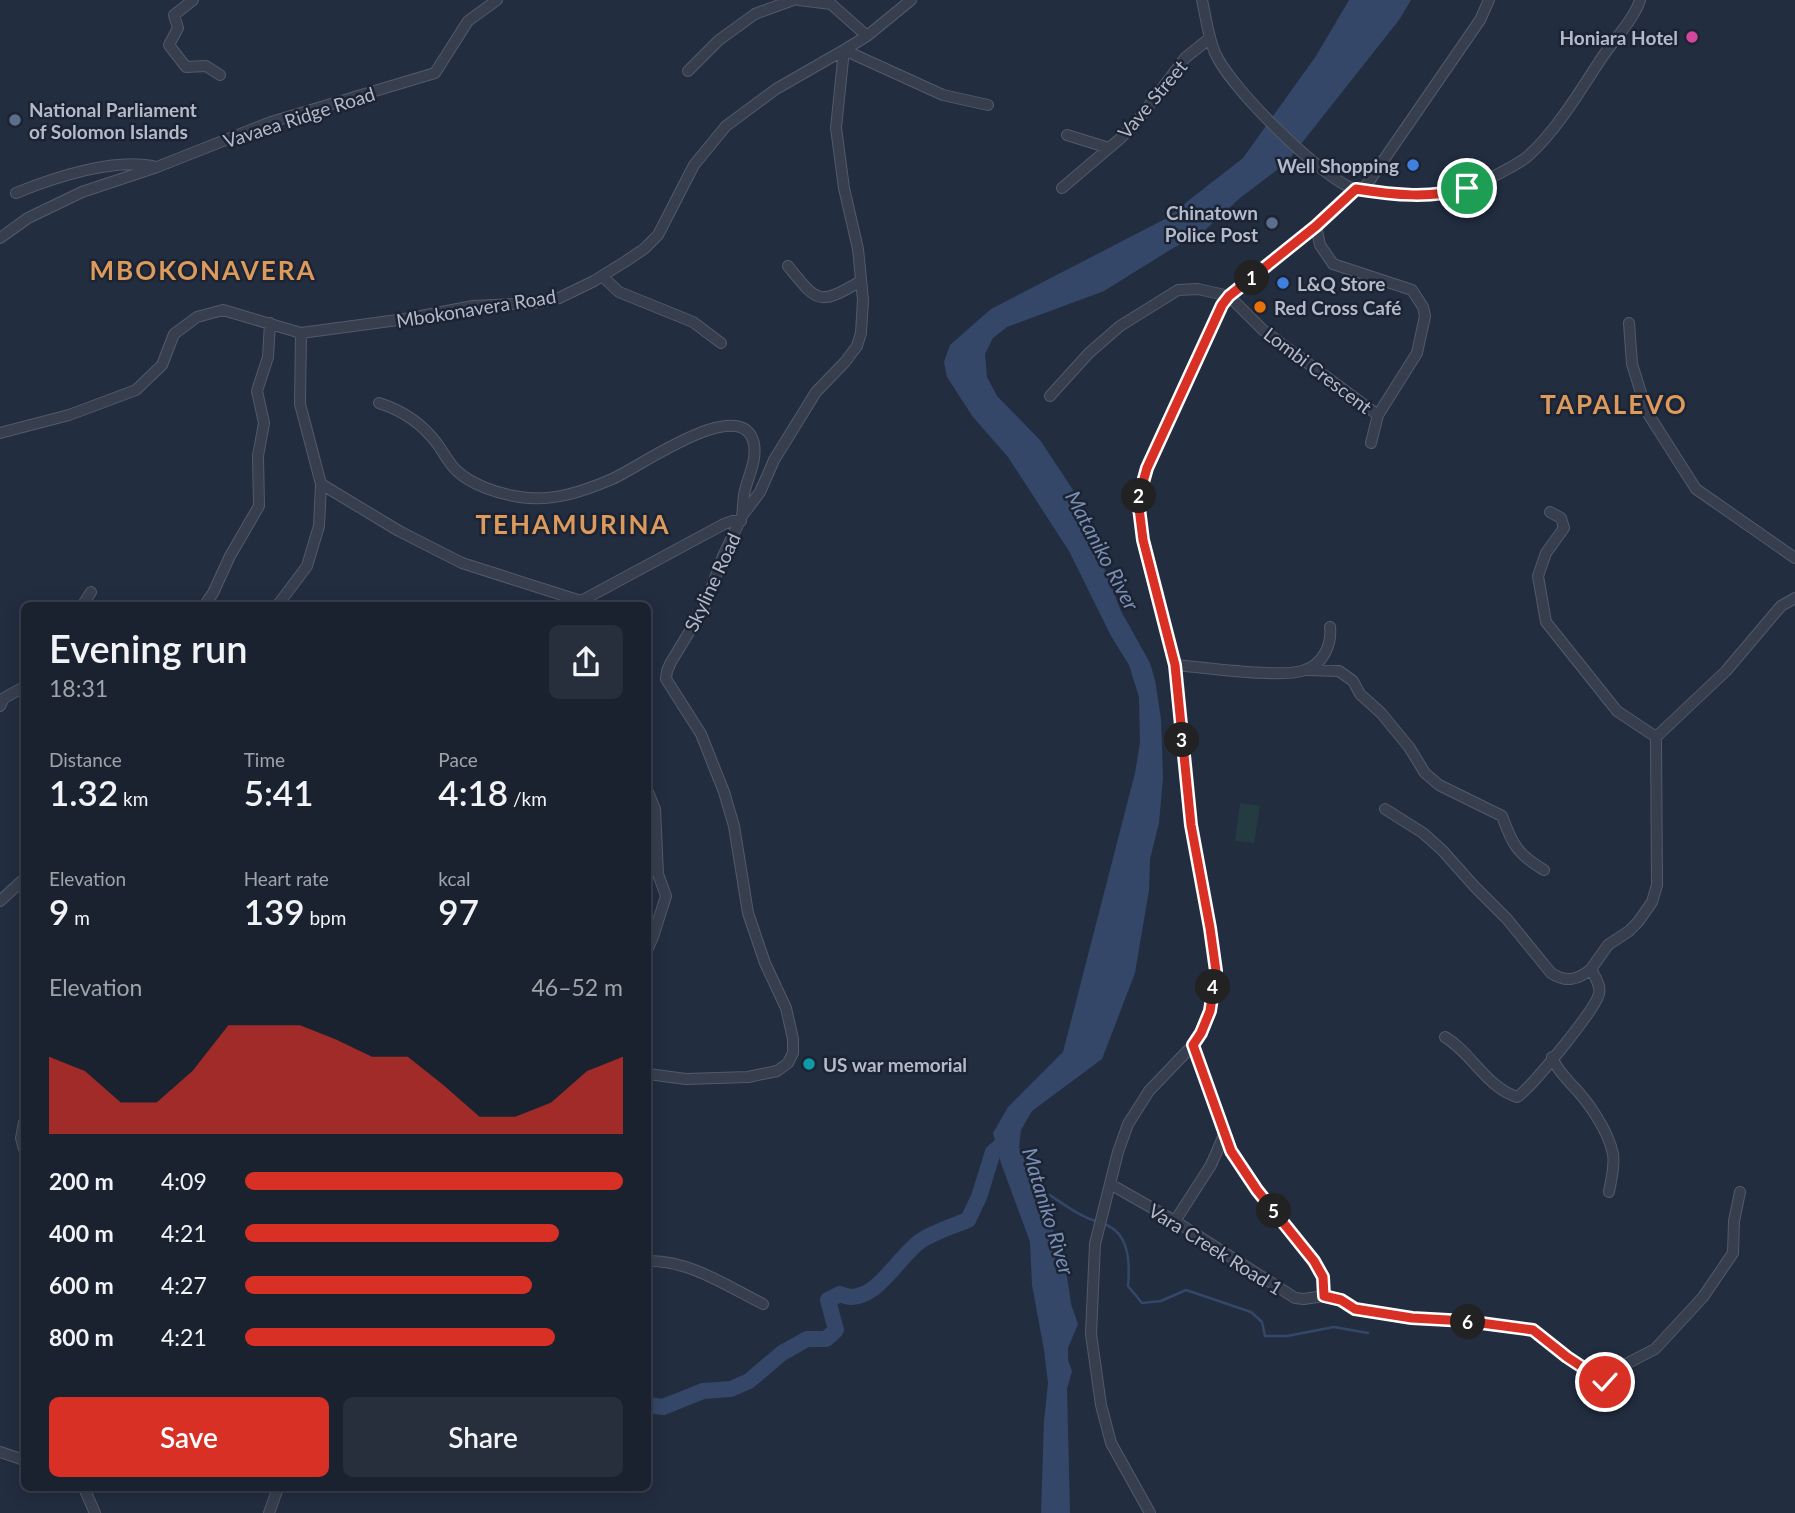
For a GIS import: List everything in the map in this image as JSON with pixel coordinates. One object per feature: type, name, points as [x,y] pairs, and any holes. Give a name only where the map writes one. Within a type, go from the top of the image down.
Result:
[{"type":"street","points":[[193,0],[174,15],[178,28],[169,44],[186,67],[206,66],[220,75]]},
{"type":"street","name":"Vavaea Ridge Road","points":[[0,238],[28,218],[62,200],[157,167],[271,122],[435,73],[468,21],[497,0]]},
{"type":"street","points":[[688,71],[719,40],[755,14],[793,0]]},
{"type":"street","points":[[799,0],[831,4],[867,36]]},
{"type":"street","points":[[844,50],[867,36],[911,0]]},
{"type":"street","points":[[1202,0],[1215,52],[1230,79],[1250,102],[1307,155],[1342,183],[1360,189],[1420,196],[1446,193],[1487,180],[1528,156],[1570,108],[1611,42],[1640,2]]},
{"type":"street","points":[[1150,1513],[1111,1443],[1101,1405],[1091,1334],[1095,1244],[1128,1124],[1138,1106],[1201,1033],[1210,1011],[1216,971],[1191,825],[1175,665],[1143,540],[1138,500],[1147,468],[1222,305],[1229,296],[1360,189],[1480,20],[1489,0]]},
{"type":"street","name":"Vave Street","points":[[1062,188],[1138,120],[1185,58],[1210,37]]},
{"type":"street","points":[[844,50],[943,95],[988,105]]},
{"type":"street","name":"Mbokonavera Road","points":[[301,333],[405,319],[473,306],[533,303],[559,298],[602,276],[644,249],[658,235],[694,165],[726,127],[776,89],[844,50]]},
{"type":"street","name":"Skyline Road","points":[[651,1074],[686,1079],[748,1077],[770,1073],[788,1063],[794,1047],[786,1008],[765,963],[748,913],[734,826],[724,792],[701,734],[666,679],[671,662],[705,606],[723,556],[760,492],[774,460],[816,391],[857,346],[863,322],[858,249],[844,188],[836,128],[844,50]]},
{"type":"street","points":[[1067,135],[1109,148]]},
{"type":"street","points":[[16,193],[52,179],[127,163],[157,167]]},
{"type":"street","name":"Lombi Crescent","points":[[1316,226],[1320,245],[1333,264],[1412,290],[1423,307],[1425,316],[1417,353],[1378,415],[1371,443]]},
{"type":"street","points":[[788,266],[810,293],[820,298],[836,296],[861,281]]},
{"type":"street","points":[[602,276],[619,292],[693,322],[721,343]]},
{"type":"street","points":[[1050,396],[1089,353],[1119,326],[1178,290],[1198,289],[1229,296]]},
{"type":"street","name":"Lombi Crescent","points":[[1229,296],[1264,330],[1378,415]]},
{"type":"street","points":[[0,433],[69,415],[136,390],[162,365],[174,334],[197,317],[223,310],[301,333],[300,404],[321,484],[319,526],[307,566],[281,602]]},
{"type":"street","points":[[207,602],[259,506],[258,456],[264,423],[257,391],[268,357],[270,323]]},
{"type":"street","points":[[1629,323],[1632,364],[1647,412],[1696,489],[1795,558]]},
{"type":"street","points":[[379,403],[397,408],[412,418],[432,437],[457,471],[469,479],[497,492],[541,499],[564,496],[630,471],[699,432],[715,426],[744,427],[751,436],[755,458],[744,494],[742,519],[724,524],[582,602]]},
{"type":"street","points":[[321,484],[399,531],[462,563],[577,602]]},
{"type":"street","points":[[1550,512],[1561,518],[1563,528],[1546,553],[1538,576],[1546,622],[1616,710],[1656,737]]},
{"type":"street","points":[[85,602],[91,592]]},
{"type":"street","points":[[1385,809],[1423,833],[1442,850],[1507,919],[1551,973],[1560,979],[1572,980],[1583,976],[1608,944],[1629,931],[1652,902],[1657,884],[1656,737],[1726,671],[1781,606],[1795,598]]},
{"type":"street","points":[[1307,670],[1320,661],[1326,652],[1332,639],[1330,627]]},
{"type":"street","points":[[1175,665],[1287,673],[1307,670],[1339,671],[1353,681],[1360,694],[1381,713],[1409,747],[1425,773],[1439,785],[1502,816],[1510,839],[1524,859],[1544,870]]},
{"type":"street","points":[[1,701],[21,689]]},
{"type":"street","points":[[651,799],[655,809],[658,874],[666,896],[651,941]]},
{"type":"street","points":[[0,901],[21,882]]},
{"type":"street","points":[[1445,1037],[1469,1056],[1486,1079],[1517,1097],[1589,1014],[1600,988],[1591,969]]},
{"type":"street","points":[[1193,1045],[1231,1151],[1257,1190],[1314,1261],[1323,1277],[1324,1296]]},
{"type":"street","points":[[1552,1057],[1560,1074],[1590,1107],[1613,1153],[1609,1192]]},
{"type":"street","points":[[1175,1221],[1211,1165],[1224,1135]]},
{"type":"street","name":"Vara Creek Road 1","points":[[1110,1184],[1175,1221],[1295,1298],[1324,1296],[1341,1300],[1355,1309],[1412,1318],[1466,1321],[1533,1330],[1605,1382],[1626,1364],[1655,1349],[1703,1297],[1733,1252],[1734,1221],[1740,1192]]},
{"type":"street","points":[[651,1261],[690,1267],[763,1304]]},
{"type":"street","points":[[0,1452],[21,1459]]},
{"type":"street","points":[[85,1491],[95,1513]]},
{"type":"street","points":[[268,1513],[277,1491]]},
{"type":"green space","points":[[1240,803],[1260,806],[1254,843],[1235,841]]},
{"type":"water","name":"Mataniko River","points":[[1349,0],[1411,0],[1399,20],[1286,163],[1240,198],[1204,231],[1104,291],[1007,327],[993,338],[985,354],[987,377],[997,396],[1040,440],[1075,493],[1121,611],[1150,663],[1161,719],[1163,778],[1159,823],[1150,859],[1149,890],[1135,973],[1102,1059],[1032,1111],[1021,1130],[1019,1147],[1051,1212],[1056,1251],[1067,1276],[1071,1304],[1078,1324],[1068,1348],[1072,1371],[1067,1389],[1070,1513],[1041,1513],[1048,1383],[1044,1350],[1032,1285],[1030,1242],[993,1133],[1008,1107],[1063,1052],[1135,773],[1140,743],[1139,697],[1129,665],[1111,636],[1069,551],[1008,457],[973,417],[947,377],[944,362],[950,345],[991,309],[1165,219],[1243,158],[1316,56]]},
{"type":"waterway","points":[[651,1405],[663,1407],[703,1391],[731,1389],[749,1381],[782,1353],[807,1339],[826,1339],[836,1330],[828,1300],[840,1294],[852,1297],[874,1288],[922,1240],[968,1220],[979,1197],[993,1152],[1006,1141]]},
{"type":"waterway","name":"Mataniko River","points":[[1037,1187],[1074,1211],[1098,1222]]},
{"type":"waterway","points":[[1104,1224],[1113,1228],[1124,1242],[1129,1268],[1128,1286],[1142,1303],[1161,1301],[1186,1290],[1251,1312],[1262,1322],[1265,1336],[1287,1336],[1334,1327],[1368,1333]]},
{"type":"place","name":"Honiara Hotel","points":[[1692,37]]},
{"type":"place","name":"National Parliament of Solomon Islands","points":[[15,120]]},
{"type":"place","name":"Well Shopping","points":[[1413,165]]},
{"type":"place","name":"Chinatown Police Post","points":[[1272,223]]},
{"type":"place","name":"L&Q Store","points":[[1283,283]]},
{"type":"place","name":"Red Cross Café","points":[[1260,307]]},
{"type":"place","name":"US war memorial","points":[[809,1064]]},
{"type":"district","name":"MBOKONAVERA","points":[[203,270]]},
{"type":"district","name":"TAPALEVO","points":[[1614,404]]},
{"type":"district","name":"TEHAMURINA","points":[[573,524]]},
{"type":"route","points":[[1467,188],[1420,196],[1356,189],[1316,226],[1229,296],[1222,305],[1147,468],[1138,500],[1143,540],[1175,665],[1191,825],[1216,971],[1210,1011],[1193,1045],[1231,1151],[1257,1190],[1314,1261],[1323,1277],[1324,1296],[1341,1300],[1355,1309],[1412,1318],[1466,1321],[1533,1330],[1605,1382]]}]
